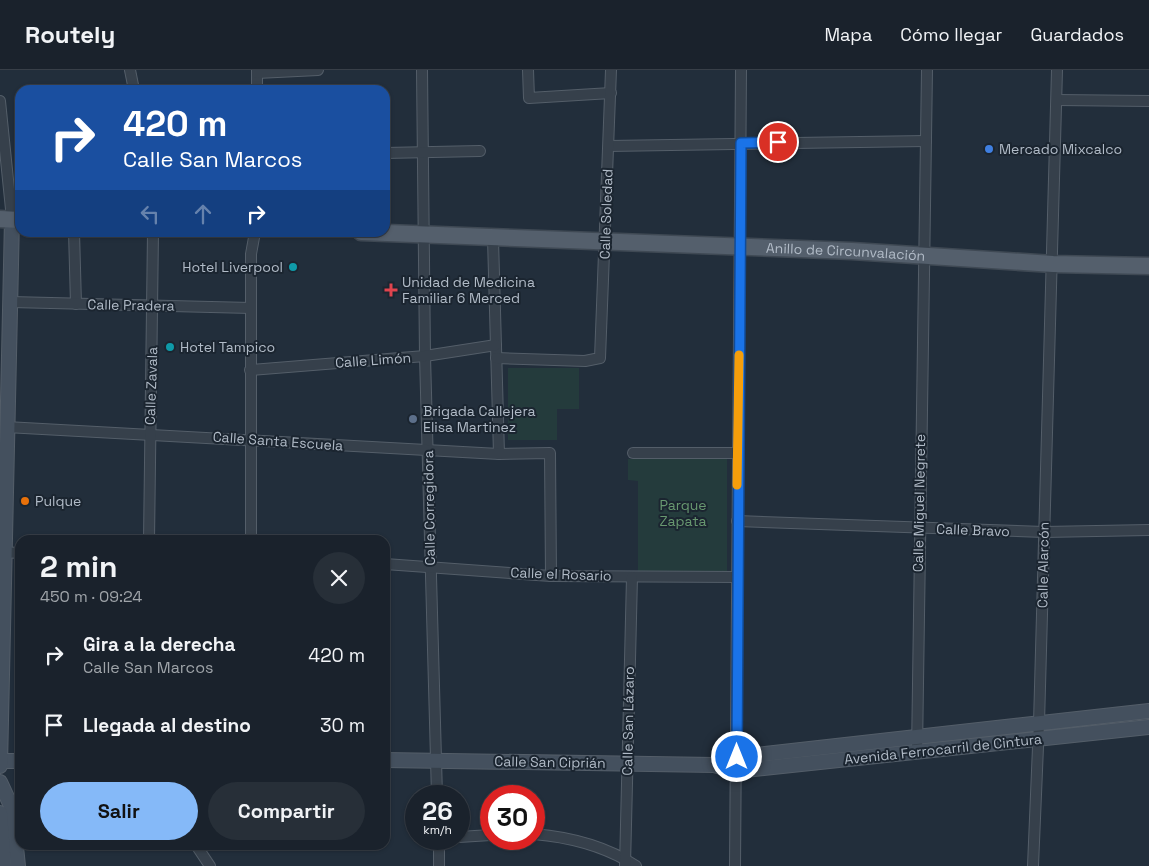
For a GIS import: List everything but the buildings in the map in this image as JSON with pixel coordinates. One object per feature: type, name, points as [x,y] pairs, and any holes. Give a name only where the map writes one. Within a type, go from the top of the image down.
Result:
[{"type":"main road","name":"Anillo de Circunvalación","points":[[390,233],[924,255],[1053,264],[1149,266]]},
{"type":"street","points":[[130,70],[133,85]]},
{"type":"street","points":[[257,85],[257,72],[318,70]]},
{"type":"street","name":"Calle Corregidora","points":[[422,70],[425,356],[436,785]]},
{"type":"street","points":[[528,70],[529,98],[611,94]]},
{"type":"street","name":"Calle Soledad","points":[[496,358],[585,361],[600,358],[612,70]]},
{"type":"street","points":[[735,866],[741,70]]},
{"type":"street","name":"Calle Miguel Negrete","points":[[917,752],[927,70]]},
{"type":"street","name":"Calle Alarcón","points":[[1033,866],[1039,738],[1058,70]]},
{"type":"street","points":[[1057,100],[1149,101]]},
{"type":"street","points":[[0,101],[11,219],[11,302],[6,426],[9,553],[0,766]]},
{"type":"street","points":[[609,146],[926,141]]},
{"type":"street","points":[[390,153],[480,151]]},
{"type":"street","points":[[74,237],[76,304]]},
{"type":"street","name":"Calle Zavala","points":[[148,535],[153,237]]},
{"type":"street","points":[[251,535],[251,254],[254,237]]},
{"type":"street","points":[[493,239],[499,454]]},
{"type":"street","name":"Calle Pradera","points":[[11,302],[251,308]]},
{"type":"street","name":"Calle Limón","points":[[250,370],[425,356],[496,345]]},
{"type":"street","name":"Calle Santa Escuela","points":[[6,426],[499,454],[550,454],[552,576]]},
{"type":"street","points":[[633,453],[738,453]]},
{"type":"street","name":"Calle Bravo","points":[[737,520],[1044,532],[1149,530]]},
{"type":"street","name":"Calle el Rosario","points":[[390,564],[552,576],[737,577]]},
{"type":"street","name":"Calle San Lázaro","points":[[625,862],[632,577]]},
{"type":"street","name":"Avenida Ferrocarril de Cintura","points":[[737,757],[1149,711]]},
{"type":"street","name":"Avenida Ferrocarril de Cintura","points":[[736,771],[1149,726]]},
{"type":"street","name":"Calle San Ciprián","points":[[714,765],[737,757]]},
{"type":"street","name":"Calle San Ciprián","points":[[390,760],[435,759],[714,765],[736,771]]},
{"type":"street","points":[[0,761],[15,761]]},
{"type":"street","points":[[0,782],[12,808],[15,837]]},
{"type":"street","points":[[0,814],[4,866]]},
{"type":"street","points":[[545,836],[580,842],[636,866]]},
{"type":"street","points":[[16,850],[18,866]]},
{"type":"street","points":[[199,850],[210,866]]},
{"type":"street","points":[[439,850],[439,866]]},
{"type":"green space","points":[[508,368],[579,368],[579,409],[557,409],[557,440],[508,440]]},
{"type":"green space","name":"Parque Zapata","points":[[628,459],[727,459],[727,572],[638,572],[638,481],[628,480]]},
{"type":"slow traffic","points":[[737,485],[739,355]]},
{"type":"place","name":"Mercado Mixcalco","points":[[989,149]]},
{"type":"place","name":"Hotel Liverpool","points":[[293,267]]},
{"type":"place","name":"Unidad de Medicina Familiar 6 Merced","points":[[391,290]]},
{"type":"place","name":"Hotel Tampico","points":[[170,347]]},
{"type":"place","name":"Brigada Callejera Elisa Martinez","points":[[413,419]]},
{"type":"place","name":"Pulque","points":[[25,501]]},
{"type":"route","points":[[737,757],[737,520],[741,143],[778,142]]}]
